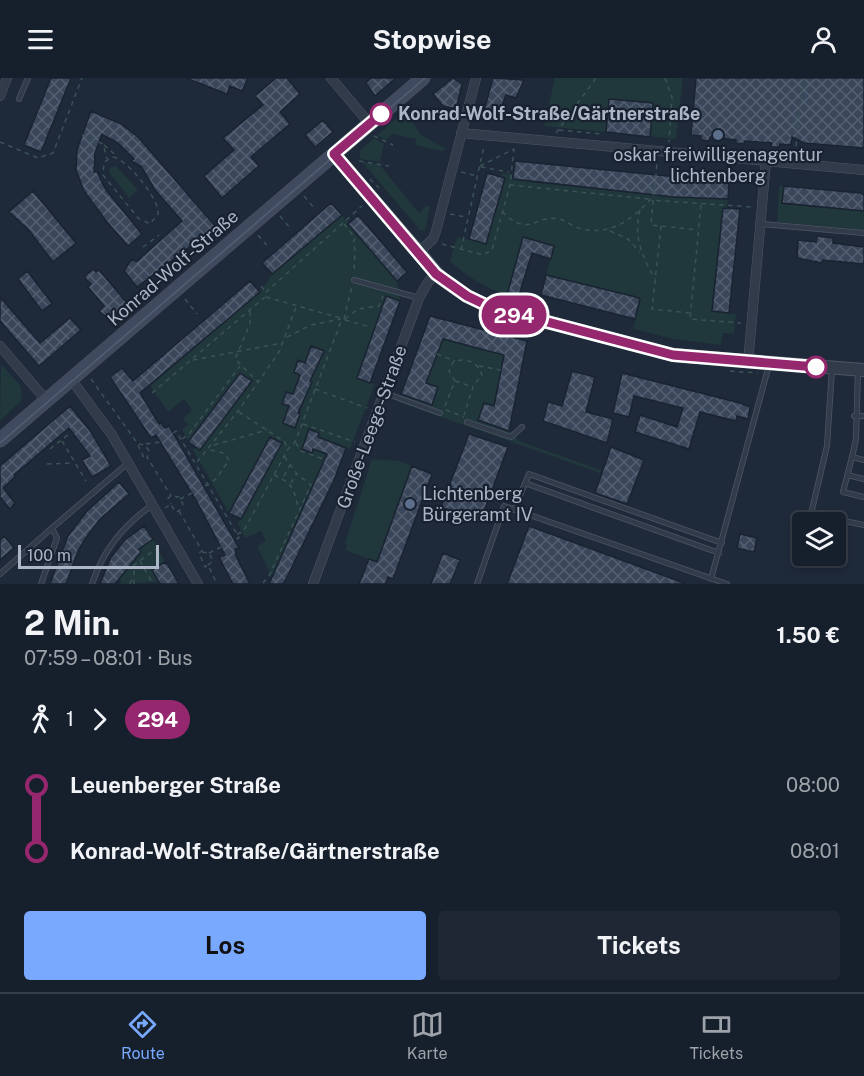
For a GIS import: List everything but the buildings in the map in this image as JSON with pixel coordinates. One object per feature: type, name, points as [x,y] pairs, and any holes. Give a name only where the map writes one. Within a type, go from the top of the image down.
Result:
[{"type":"main road","name":"Konrad-Wolf-Straße","points":[[0,440],[334,154],[371,130],[423,78]]},
{"type":"street","points":[[0,96],[7,78]]},
{"type":"street","points":[[331,78],[371,130]]},
{"type":"street","points":[[418,252],[433,239],[436,231],[476,78]]},
{"type":"street","points":[[461,133],[864,170]]},
{"type":"street","points":[[334,154],[436,274],[467,296],[518,316],[673,355],[769,365],[861,370]]},
{"type":"street","points":[[748,363],[766,161]]},
{"type":"street","name":"Große-Leege-Straße","points":[[313,584],[419,298],[423,288],[436,274]]},
{"type":"street","points":[[0,346],[46,400]]},
{"type":"street","points":[[71,380],[99,415],[152,506],[167,541],[198,584]]},
{"type":"lane","points":[[20,99],[28,78]]},
{"type":"lane","points":[[761,224],[864,233]]},
{"type":"lane","points":[[354,280],[419,298]]},
{"type":"lane","points":[[711,579],[769,365]]},
{"type":"lane","points":[[832,368],[827,446],[811,514],[864,525]]},
{"type":"lane","points":[[861,370],[855,416],[856,439],[843,492],[864,497]]},
{"type":"lane","points":[[385,393],[442,411]]},
{"type":"lane","points":[[855,416],[864,416]]},
{"type":"lane","points":[[467,422],[511,437],[522,427]]},
{"type":"lane","points":[[855,426],[864,427]]},
{"type":"lane","points":[[856,439],[864,441]]},
{"type":"lane","points":[[852,457],[864,460]]},
{"type":"lane","points":[[0,574],[128,463]]},
{"type":"lane","points":[[514,510],[530,474],[722,543]]},
{"type":"lane","points":[[847,476],[864,479]]},
{"type":"lane","points":[[525,483],[719,553]]},
{"type":"lane","points":[[92,584],[107,548],[130,523],[152,506]]},
{"type":"lane","points":[[477,584],[504,506],[727,584]]},
{"type":"lane","points":[[41,583],[57,538],[52,528]]},
{"type":"path","points":[[0,142],[38,158],[53,153],[82,78]]},
{"type":"path","points":[[556,141],[558,130],[595,78]]},
{"type":"path","points":[[665,78],[672,97],[668,145]]},
{"type":"path","points":[[794,163],[803,78]]},
{"type":"path","points":[[371,130],[393,145]]},
{"type":"path","points":[[558,130],[602,134]]},
{"type":"path","points":[[82,135],[112,150],[157,202],[158,214],[150,224],[138,218],[106,180],[103,166],[108,160],[118,158]]},
{"type":"path","points":[[102,144],[108,160]]},
{"type":"path","points":[[460,249],[484,146]]},
{"type":"path","points":[[441,244],[483,255],[492,250],[510,185],[514,149],[480,166]]},
{"type":"path","points":[[359,161],[388,166]]},
{"type":"path","points":[[655,187],[657,162]]},
{"type":"path","points":[[480,166],[510,172]]},
{"type":"path","points":[[460,172],[477,176]]},
{"type":"path","points":[[510,185],[651,200],[752,207]]},
{"type":"path","points":[[654,191],[651,200],[651,225],[699,230]]},
{"type":"path","points":[[304,196],[315,209]]},
{"type":"path","points":[[502,212],[524,226],[558,219],[593,232],[609,231],[624,224],[651,200]]},
{"type":"path","points":[[702,204],[690,319],[741,323]]},
{"type":"path","points":[[266,292],[362,206]]},
{"type":"path","points":[[640,252],[637,234],[641,209]]},
{"type":"path","points":[[450,214],[467,217]]},
{"type":"path","points":[[280,216],[291,229]]},
{"type":"path","points":[[237,534],[243,532],[288,449],[295,442],[343,319],[354,280],[356,250],[353,243],[356,238],[344,224]]},
{"type":"path","points":[[661,226],[652,309],[691,313]]},
{"type":"path","points":[[609,231],[628,239],[640,252],[656,280]]},
{"type":"path","points":[[143,247],[159,235]]},
{"type":"path","points":[[258,235],[269,248]]},
{"type":"path","points":[[261,286],[266,292],[266,297]]},
{"type":"path","points":[[285,338],[311,325],[352,316],[358,309],[379,306],[386,289]]},
{"type":"path","points":[[266,297],[370,327]]},
{"type":"path","points":[[152,393],[266,297]]},
{"type":"path","points":[[184,298],[197,314]]},
{"type":"path","points":[[196,462],[210,449],[258,384],[283,343],[296,307]]},
{"type":"path","points":[[250,310],[250,324],[235,359],[240,366],[256,378],[258,384]]},
{"type":"path","points":[[191,360],[283,343]]},
{"type":"path","points":[[437,354],[456,361],[470,361],[478,366],[501,370]]},
{"type":"path","points":[[456,361],[449,371],[455,381],[472,387]]},
{"type":"path","points":[[182,440],[189,434],[240,366]]},
{"type":"path","points":[[463,416],[472,387],[482,375],[478,366]]},
{"type":"path","points":[[91,380],[138,444],[137,447],[144,458],[147,457],[171,496],[180,499],[183,504],[179,511]]},
{"type":"path","points":[[455,381],[442,411],[463,416],[467,422]]},
{"type":"path","points":[[314,389],[368,409]]},
{"type":"path","points":[[238,411],[285,442],[288,449]]},
{"type":"path","points":[[302,423],[356,442]]},
{"type":"path","points":[[213,445],[268,430]]},
{"type":"path","points":[[174,433],[176,431],[209,483],[239,538],[234,540]]},
{"type":"path","points":[[51,449],[69,434]]},
{"type":"path","points":[[62,441],[86,481]]},
{"type":"path","points":[[138,444],[160,442]]},
{"type":"path","points":[[295,442],[301,451],[323,459]]},
{"type":"path","points":[[145,445],[149,451],[147,457]]},
{"type":"path","points":[[205,486],[216,479],[229,460],[228,455],[210,449]]},
{"type":"path","points":[[262,583],[269,576],[311,485],[296,474],[284,456]]},
{"type":"path","points":[[47,464],[75,463]]},
{"type":"path","points":[[283,477],[290,464]]},
{"type":"path","points":[[274,474],[283,477],[291,484],[299,509]]},
{"type":"path","points":[[291,484],[296,474]]},
{"type":"path","points":[[180,499],[192,493]]},
{"type":"path","points":[[171,496],[168,498],[175,512],[179,511]]},
{"type":"path","points":[[165,509],[171,504]]},
{"type":"path","points":[[179,511],[202,552]]},
{"type":"path","points":[[134,584],[134,565],[167,541]]},
{"type":"path","points":[[202,552],[209,553],[221,547]]},
{"type":"path","points":[[194,559],[202,552]]},
{"type":"path","points":[[208,566],[213,561],[209,553]]},
{"type":"path","points":[[200,555],[217,584]]},
{"type":"path","points":[[139,561],[153,584]]},
{"type":"path","points":[[130,584],[134,575]]},
{"type":"green space","points":[[555,78],[683,78],[676,139],[544,126]]},
{"type":"green space","points":[[405,111],[420,134],[446,149],[442,151],[415,145],[416,139],[392,134],[386,140],[377,135]]},
{"type":"green space","points":[[374,138],[384,144],[380,162],[360,159],[360,150]]},
{"type":"green space","points":[[362,162],[379,164],[419,213],[426,206],[430,207],[425,231],[420,230]]},
{"type":"green space","points":[[116,166],[138,190],[129,198],[109,172],[109,168]]},
{"type":"green space","points":[[502,173],[514,174],[530,182],[675,197],[728,199],[727,208],[723,208],[712,311],[736,314],[734,334],[723,333],[721,345],[674,339],[633,329],[640,299],[546,275],[554,246],[523,237],[507,296],[470,277],[450,261],[457,237],[486,243],[505,178],[501,177]]},
{"type":"green space","points":[[779,186],[784,186],[782,204],[864,211],[864,230],[777,222]]},
{"type":"green space","points":[[342,215],[397,281],[400,301],[386,296],[357,377],[375,384],[350,449],[318,437],[319,433],[309,430],[302,449],[311,453],[313,449],[329,455],[272,577],[257,546],[266,541],[261,531],[245,538],[237,522],[242,519],[282,443],[270,437],[229,513],[193,450],[196,447],[200,450],[252,381],[240,373],[188,441],[182,429],[188,425],[183,418],[192,410],[184,399],[168,412],[150,386],[260,292],[272,274]],"holes":[[[311,346],[323,351],[319,364],[316,363],[295,428],[283,423],[289,406],[282,403],[286,392],[293,394],[300,375],[294,372],[298,360],[305,363]]]},
{"type":"green space","points":[[443,337],[449,341],[498,353],[504,352],[494,406],[484,403],[478,420],[509,431],[519,441],[601,470],[600,473],[398,402],[401,394],[432,404],[438,387],[426,383]]},
{"type":"green space","points":[[1,364],[21,386],[22,400],[0,421]]},
{"type":"green space","points":[[372,459],[399,461],[412,466],[377,562],[345,550],[347,544],[345,543]]},
{"type":"green space","points":[[153,539],[165,562],[151,568],[159,582],[120,584],[121,581],[118,579],[141,552],[139,549]]},
{"type":"tram line","points":[[0,443],[425,78]]},
{"type":"bus line","name":"294","points":[[381,114],[334,154],[436,274],[467,296],[490,307],[518,316],[687,358],[816,367]]},
{"type":"place","name":"Konrad-Wolf-Straße/Gärtnerstraße","points":[[381,114]]},
{"type":"place","name":"oskar freiwilligenagentur lichtenberg","points":[[718,135]]},
{"type":"place","name":"Lichtenberg Bürgeramt IV","points":[[410,504]]}]
